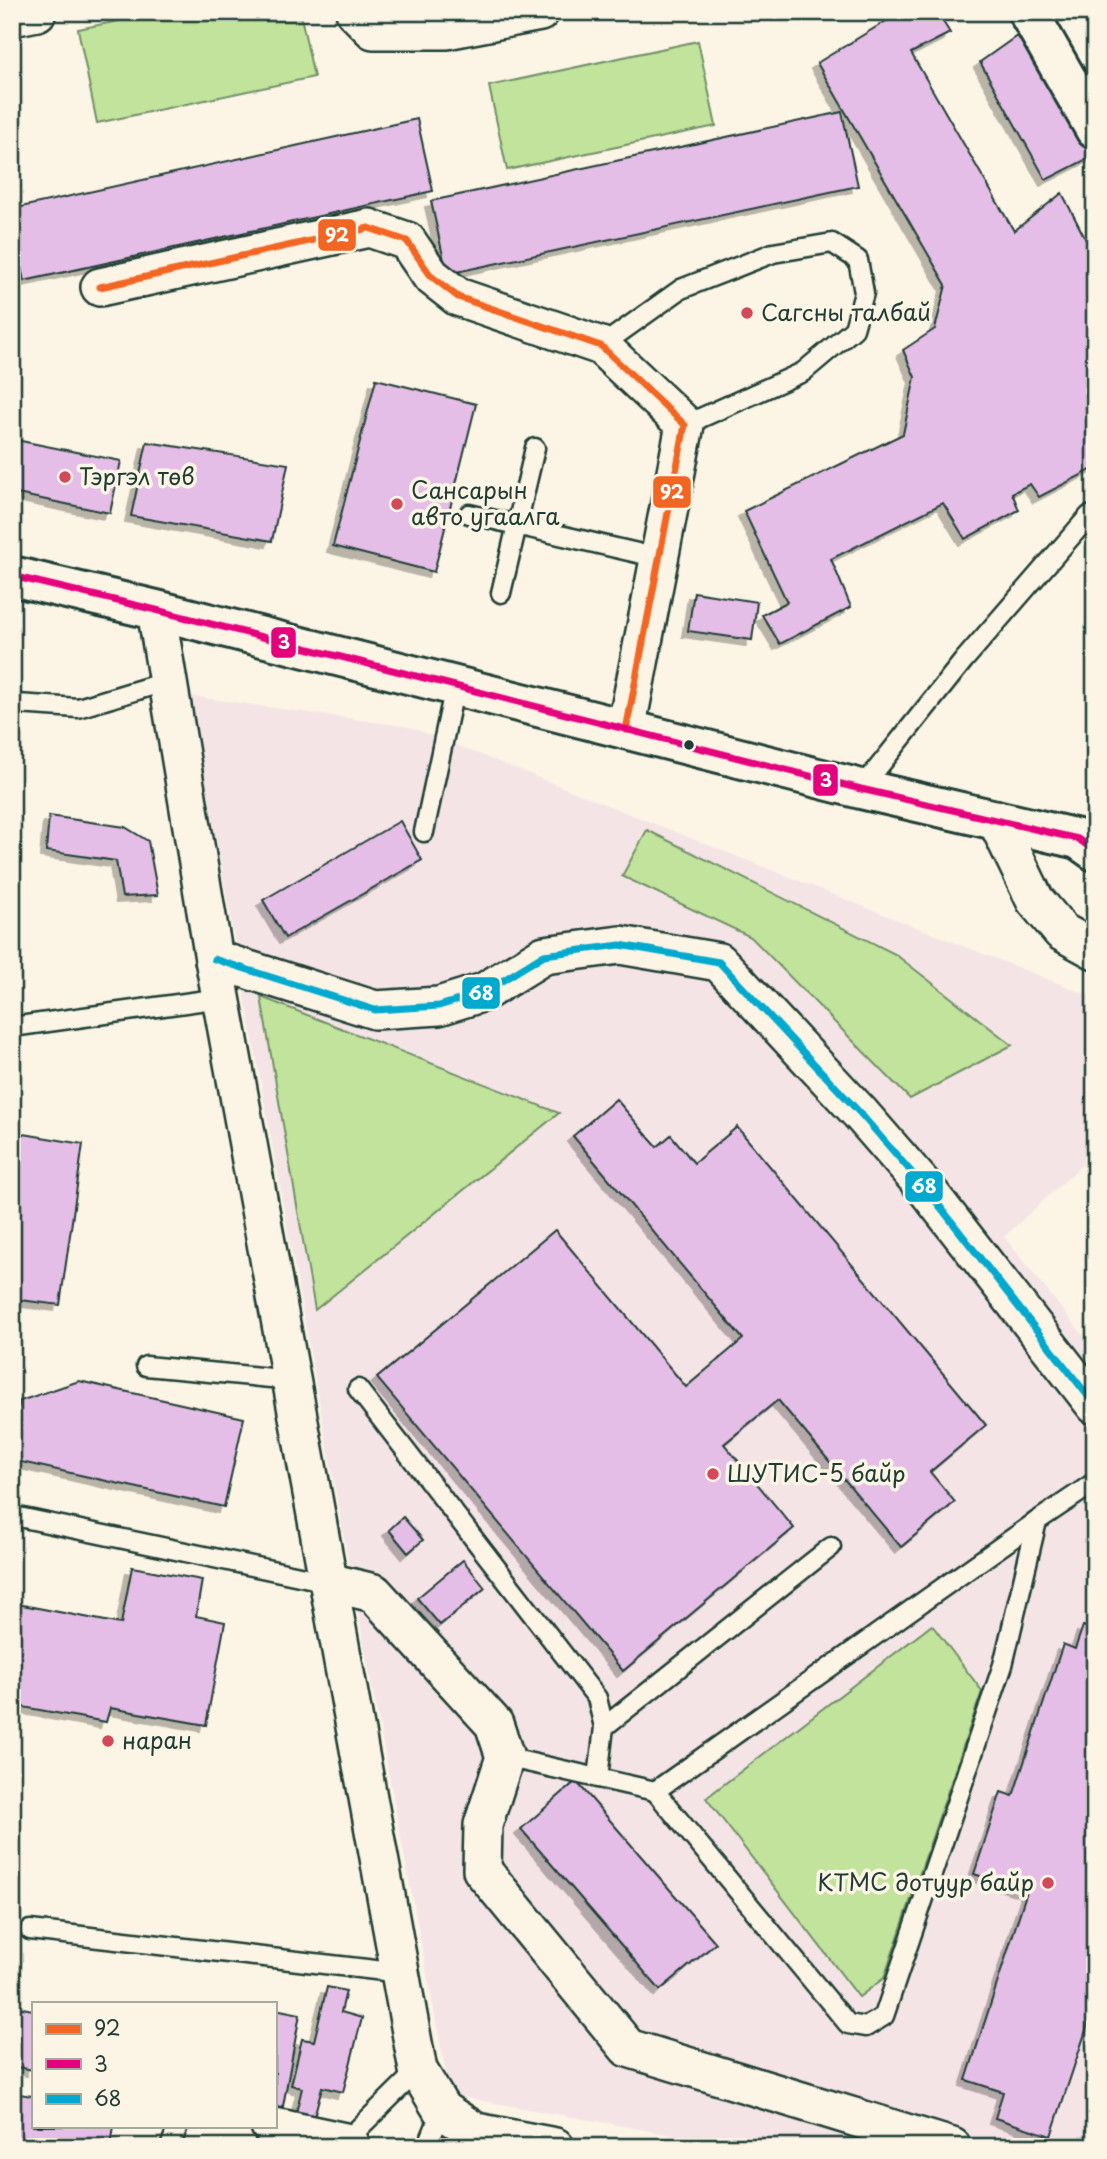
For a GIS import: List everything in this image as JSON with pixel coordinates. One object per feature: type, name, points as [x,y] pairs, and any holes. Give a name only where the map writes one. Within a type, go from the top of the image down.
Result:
[{"type":"main road","points":[[1028,12],[1095,129]]},
{"type":"main road","points":[[12,576],[861,789],[1089,842]]},
{"type":"street","points":[[12,17],[37,12]]},
{"type":"street","points":[[355,12],[373,30],[446,30],[540,12]]},
{"type":"street","points":[[100,287],[369,228],[407,241],[430,275],[458,298],[601,346],[685,425],[626,730]]},
{"type":"street","points":[[156,610],[214,959],[418,2070],[442,2110],[476,2132],[555,2147]]},
{"type":"street","points":[[996,820],[1035,900],[1062,932],[1095,950]]},
{"type":"street","points":[[214,959],[375,1010],[439,1006],[484,992],[544,955],[620,944],[719,962],[859,1113],[927,1191],[1095,1405]]},
{"type":"street","points":[[328,1582],[374,1594],[494,1724],[505,1757],[483,1825],[482,1870],[628,2048],[953,2147]]},
{"type":"street","points":[[276,2127],[349,2145]]},
{"type":"lane","points":[[601,346],[681,289],[773,253],[832,243],[858,261],[864,293],[854,329],[803,372],[685,425]]},
{"type":"lane","points":[[501,593],[535,448]]},
{"type":"lane","points":[[469,514],[659,558]]},
{"type":"lane","points":[[861,789],[964,660],[1088,516],[1095,514]]},
{"type":"lane","points":[[12,709],[17,704],[78,708],[168,681]]},
{"type":"lane","points":[[424,832],[455,686]]},
{"type":"lane","points":[[12,1027],[221,998]]},
{"type":"lane","points":[[146,1366],[292,1380]]},
{"type":"lane","points":[[358,1389],[597,1698],[604,1727],[598,1778]]},
{"type":"lane","points":[[655,1791],[1095,1482]]},
{"type":"lane","points":[[14,1516],[328,1582]]},
{"type":"lane","points":[[505,1757],[655,1791],[848,2024],[866,2027],[884,2017],[1003,1665],[1037,1521]]},
{"type":"lane","points":[[604,1727],[831,1547]]},
{"type":"lane","points":[[30,1930],[401,1973]]},
{"type":"lane","points":[[349,2145],[357,2130],[418,2070]]},
{"type":"lane","points":[[427,2147],[442,2110]]},
{"type":"lane","points":[[170,2147],[177,2128]]},
{"type":"shaded area","name":"ШУТИС-5 байр","points":[[190,696],[410,727],[1095,998],[1095,1153],[1004,1237],[1095,1350],[1095,2147],[739,2147],[450,2095],[355,1598]]},
{"type":"green space","points":[[164,12],[300,12],[314,77],[97,123],[78,29]]},
{"type":"green space","points":[[698,41],[716,126],[507,170],[489,86]]},
{"type":"green space","points":[[647,830],[895,954],[1012,1045],[910,1099],[751,937],[622,876]]},
{"type":"green space","points":[[261,997],[559,1113],[315,1310]]},
{"type":"green space","points":[[932,1625],[982,1691],[884,1978],[859,1997],[706,1798]]},
{"type":"building","points":[[901,12],[937,12],[950,33],[911,53],[1014,231],[1062,193],[1086,240],[1095,238],[1095,468],[1039,497],[1030,484],[1012,493],[1019,510],[965,539],[943,503],[831,559],[851,607],[780,644],[762,615],[787,602],[744,511],[903,434],[915,377],[903,350],[935,329],[946,285],[817,63]]},
{"type":"building","points":[[1028,28],[1095,152],[1095,155],[1046,180],[980,62]]},
{"type":"building","points":[[842,112],[858,186],[447,274],[431,201]]},
{"type":"building","points":[[12,116],[21,157],[12,159]]},
{"type":"building","points":[[417,119],[433,191],[24,281],[12,227],[12,209]]},
{"type":"building","name":"Cансарын авто угаалга","points":[[376,379],[476,404],[434,572],[333,546]]},
{"type":"building","name":"Тэргэл төв","points":[[16,440],[121,461],[110,513],[12,493],[12,458]]},
{"type":"building","points":[[147,442],[288,464],[272,541],[131,516]]},
{"type":"building","points":[[694,592],[757,602],[752,640],[688,631]]},
{"type":"building","points":[[49,816],[125,827],[148,841],[158,895],[122,897],[116,861],[46,851]]},
{"type":"building","points":[[400,821],[422,860],[285,938],[263,900]]},
{"type":"building","points":[[616,1099],[657,1147],[671,1135],[694,1163],[737,1127],[986,1425],[930,1472],[955,1502],[901,1547],[778,1400],[724,1444],[794,1528],[623,1671],[377,1378],[555,1230],[686,1387],[743,1339],[573,1136]]},
{"type":"building","points":[[12,1132],[83,1144],[60,1305],[12,1299]]},
{"type":"building","points":[[79,1381],[244,1418],[224,1507],[12,1460],[12,1434],[20,1401]]},
{"type":"building","points":[[403,1517],[423,1540],[408,1553],[389,1530]]},
{"type":"building","points":[[463,1560],[485,1588],[440,1625],[417,1598]]},
{"type":"building","points":[[132,1567],[202,1580],[196,1616],[225,1622],[206,1725],[110,1708],[106,1722],[12,1705],[12,1603],[121,1624]]},
{"type":"building","name":"KTMC дотуур байр","points":[[1083,1626],[1095,1630],[1095,2003],[1051,2136],[995,2118],[1003,2092],[966,2080],[1027,1891],[974,1874],[1001,1792],[1013,1796],[1063,1644],[1075,1649]]},
{"type":"building","points":[[576,1781],[716,1943],[660,1990],[521,1829]]},
{"type":"building","points":[[327,1987],[346,1991],[341,2012],[362,2018],[343,2092],[322,2087],[314,2117],[296,2113],[302,2088],[291,2085],[302,2039],[314,2041]]},
{"type":"building","points":[[12,2006],[32,2010],[32,2070],[12,2066]]},
{"type":"building","points":[[276,2009],[300,2014],[281,2117],[276,2116]]},
{"type":"building","points":[[12,2093],[32,2096],[32,2128],[114,2128],[111,2147],[12,2147]]},
{"type":"transit line","name":"92","points":[[100,287],[369,228],[407,241],[431,276],[458,297],[601,346],[685,425],[626,730]]},
{"type":"transit line","name":"3","points":[[12,576],[861,789],[1078,839],[1095,851]]},
{"type":"transit line","name":"68","points":[[214,959],[375,1010],[439,1006],[484,992],[544,955],[620,945],[719,962],[860,1113],[927,1190],[1095,1405]]},
{"type":"place","name":"Сагсны талбай","points":[[747,313]]},
{"type":"place","name":"Тэргэл төв","points":[[65,477]]},
{"type":"place","name":"Cансарын авто угаалга","points":[[397,504]]},
{"type":"place","name":"ШУТИС-5 байр","points":[[713,1474]]},
{"type":"place","name":"наран","points":[[108,1741]]},
{"type":"place","name":"KTMC дотуур байр","points":[[1048,1883]]}]
